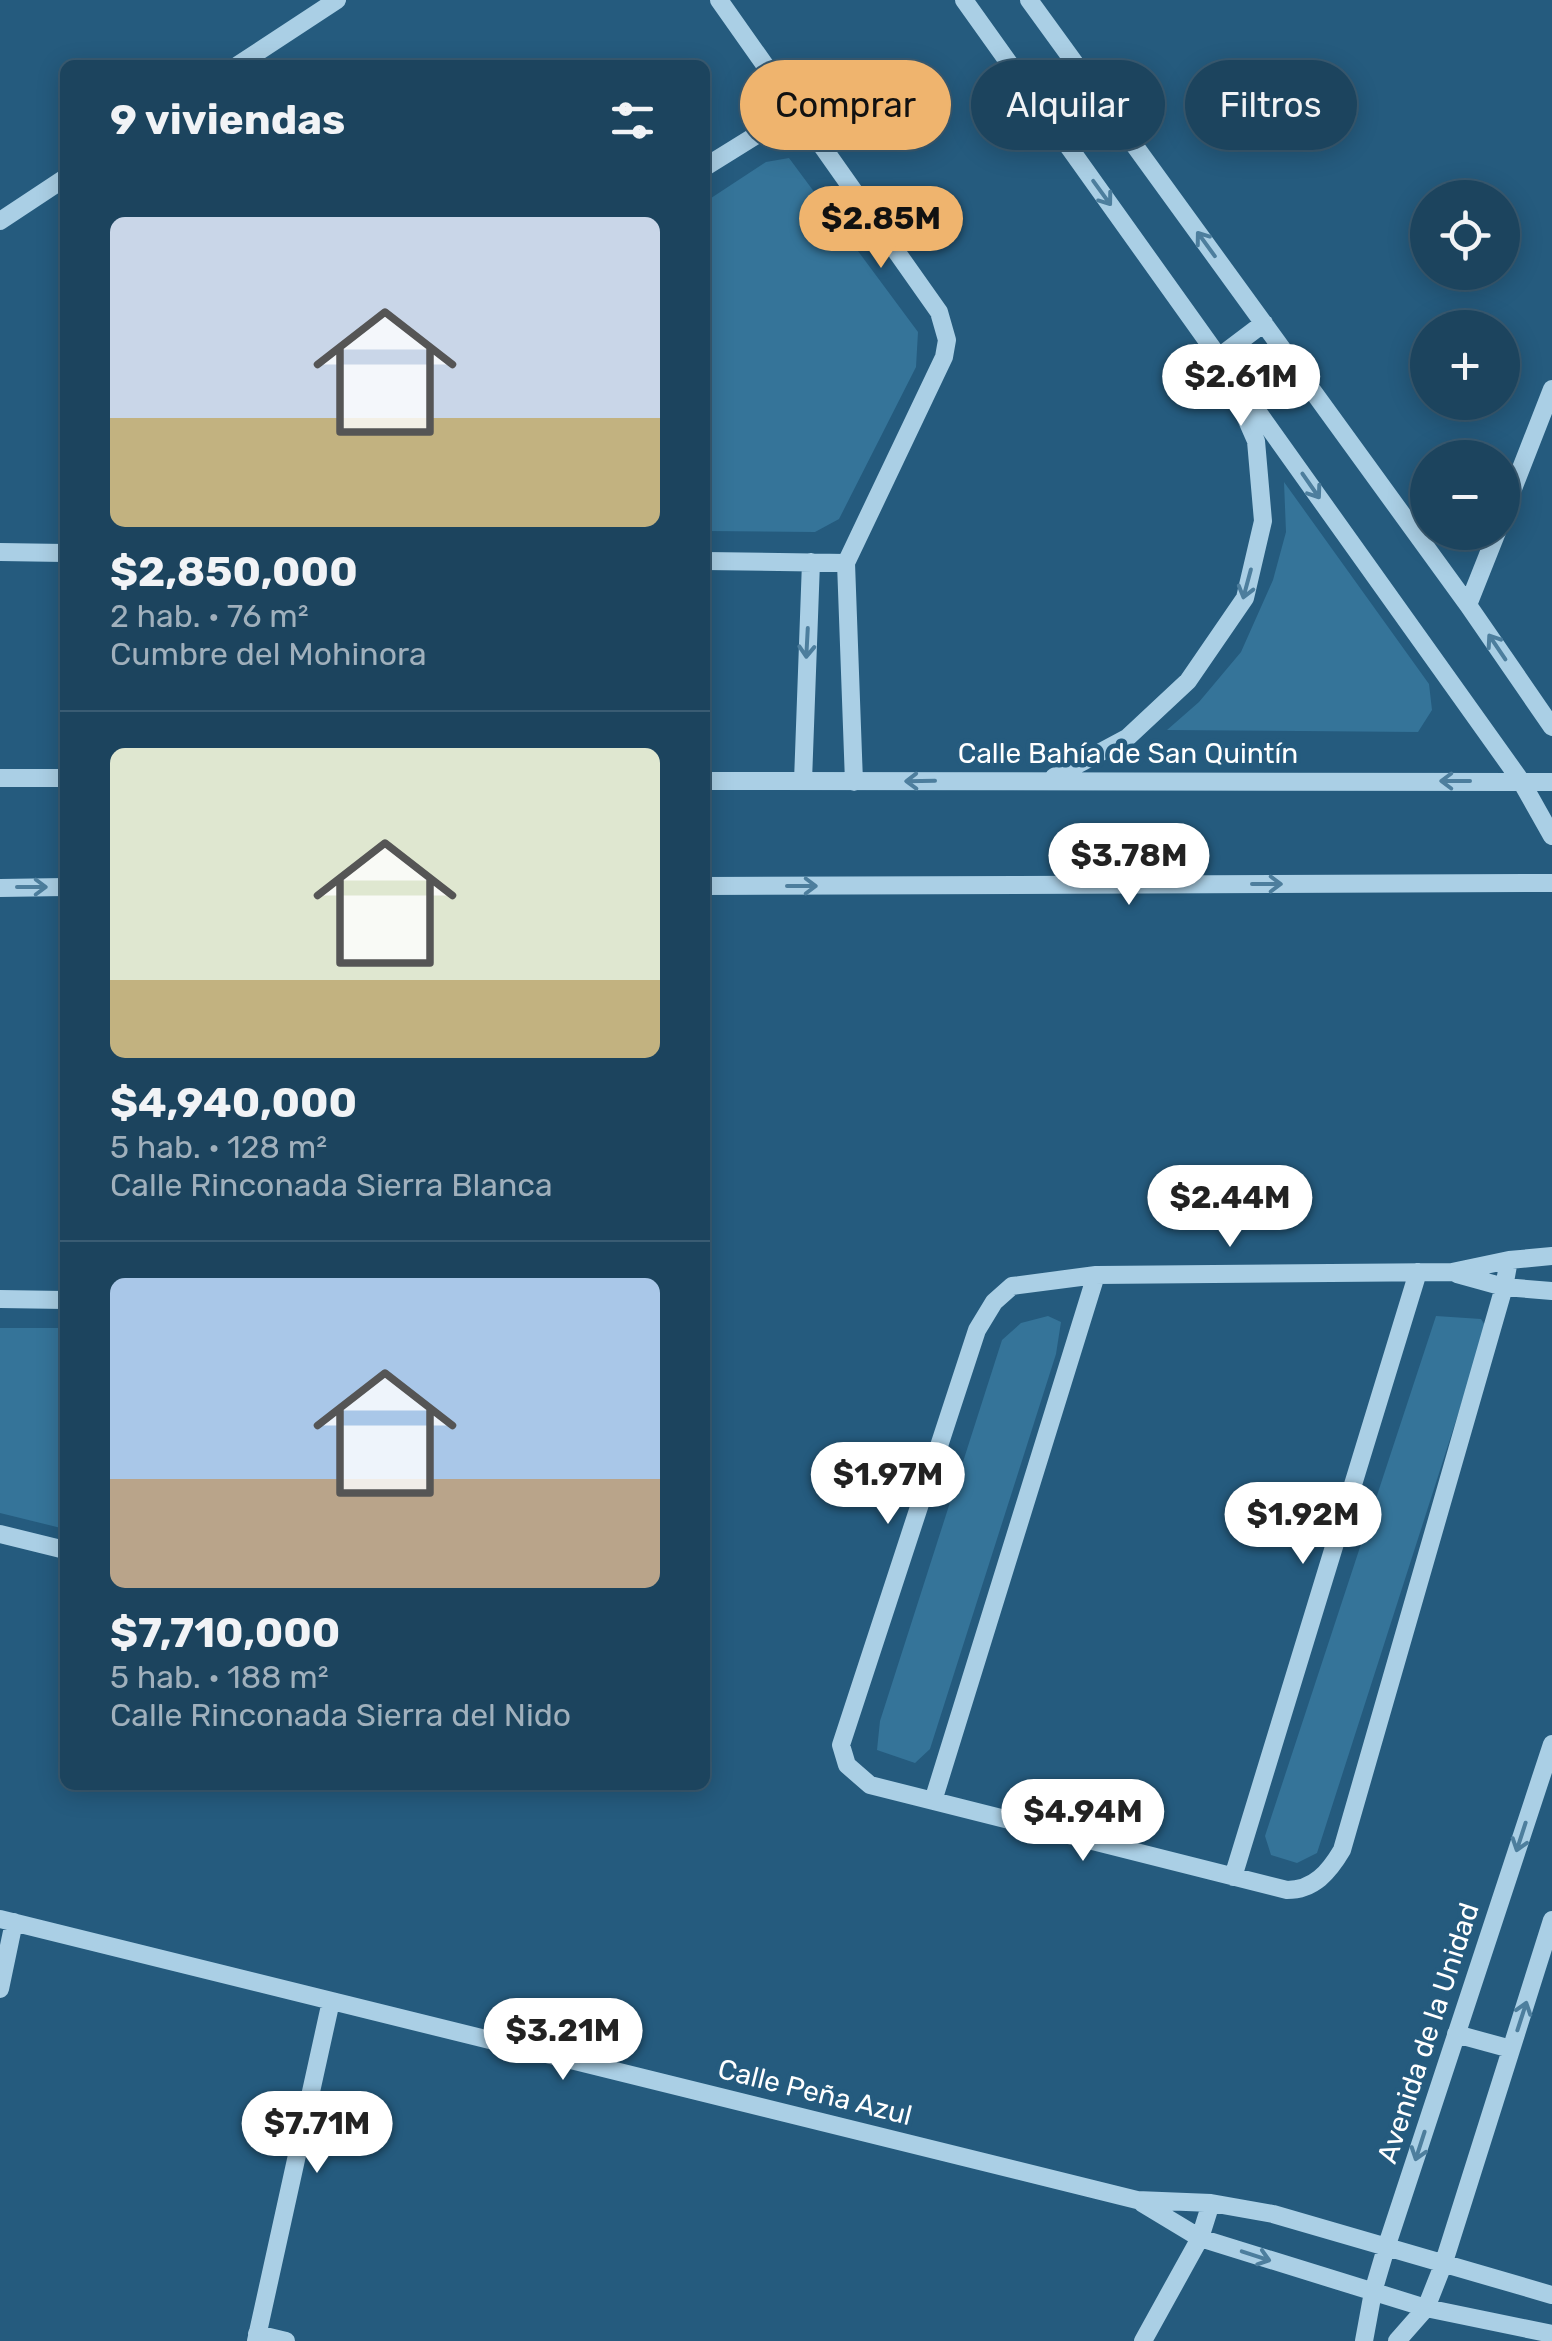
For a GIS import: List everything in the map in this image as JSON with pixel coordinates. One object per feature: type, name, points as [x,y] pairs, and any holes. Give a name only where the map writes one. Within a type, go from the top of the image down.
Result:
[{"type":"street","points":[[246,60],[338,0]]},
{"type":"street","points":[[719,0],[760,60]]},
{"type":"street","points":[[964,0],[1521,781],[1552,836]]},
{"type":"street","points":[[1028,0],[1264,322],[1552,727]]},
{"type":"street","points":[[710,165],[740,146]]},
{"type":"street","points":[[823,150],[940,312],[947,340],[944,358],[846,562],[854,782]]},
{"type":"street","points":[[0,221],[60,181]]},
{"type":"street","points":[[1219,357],[1264,322]]},
{"type":"street","points":[[1049,779],[1128,738],[1188,681],[1245,598],[1263,520],[1256,441],[1219,357]]},
{"type":"street","points":[[1520,472],[1552,389]]},
{"type":"street","points":[[1468,606],[1490,550]]},
{"type":"street","points":[[0,552],[60,553]]},
{"type":"street","points":[[710,561],[846,562]]},
{"type":"street","points":[[803,782],[811,562]]},
{"type":"street","points":[[0,778],[60,778]]},
{"type":"street","name":"Calle Bahía de San Quintín","points":[[710,781],[1552,782]]},
{"type":"street","points":[[710,886],[1552,883]]},
{"type":"street","points":[[0,888],[60,887]]},
{"type":"street","points":[[1509,1260],[1342,1850],[1324,1875],[1300,1890],[1232,1877],[870,1785],[848,1765],[842,1745],[977,1330],[994,1302],[1012,1286],[1096,1275],[1452,1272],[1509,1260],[1552,1256]]},
{"type":"street","points":[[1232,1877],[1418,1272]]},
{"type":"street","points":[[1452,1272],[1504,1288],[1552,1291]]},
{"type":"street","points":[[933,1801],[1096,1275]]},
{"type":"street","points":[[0,1299],[60,1300]]},
{"type":"street","points":[[0,1534],[60,1549]]},
{"type":"street","name":"Avenida de la Unidad","points":[[1364,2341],[1386,2248],[1552,1744]]},
{"type":"street","points":[[1397,2341],[1426,2308],[1443,2265],[1552,1920]]},
{"type":"street","name":"Calle Peña Azul","points":[[0,1989],[7,1921],[1137,2200]]},
{"type":"street","points":[[286,2341],[256,2338],[331,2001]]},
{"type":"street","points":[[1456,2034],[1511,2049]]},
{"type":"street","points":[[1137,2200],[1210,2204],[1273,2214],[1552,2294]]},
{"type":"street","points":[[1137,2200],[1200,2238],[1426,2308],[1552,2334]]},
{"type":"street","points":[[1143,2341],[1200,2238],[1210,2204]]},
{"type":"shaded area","points":[[789,158],[918,332],[916,367],[839,519],[815,532],[710,531],[710,199],[766,162]]},
{"type":"shaded area","points":[[1284,482],[1429,684],[1432,710],[1418,732],[1167,730],[1199,702],[1241,652],[1273,580],[1286,532]]},
{"type":"shaded area","points":[[1048,1316],[1061,1322],[1056,1354],[930,1749],[915,1763],[877,1750],[880,1721],[1002,1340],[1021,1323]]},
{"type":"shaded area","points":[[1436,1316],[1481,1319],[1486,1327],[1317,1853],[1297,1863],[1271,1855],[1265,1836]]},
{"type":"shaded area","points":[[0,1328],[60,1328],[60,1528],[0,1513]]}]
